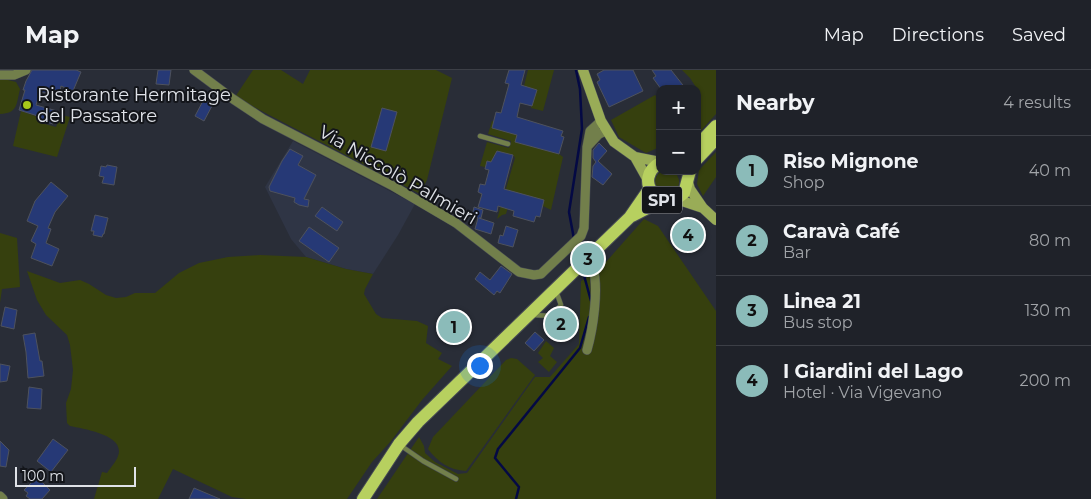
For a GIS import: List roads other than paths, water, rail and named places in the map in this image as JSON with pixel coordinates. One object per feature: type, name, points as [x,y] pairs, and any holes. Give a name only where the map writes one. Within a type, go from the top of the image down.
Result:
[{"type":"main road","points":[[701,142],[716,126]]},
{"type":"main road","points":[[701,155],[716,139]]},
{"type":"main road","name":"SP1","points":[[362,499],[399,444],[418,422],[630,217],[649,185],[651,171],[656,166]]},
{"type":"main road","name":"SP1","points":[[630,217],[684,193],[689,176]]},
{"type":"main road","name":"SP1","points":[[649,185],[652,194],[670,199]]},
{"type":"street","points":[[0,75],[14,75],[26,70]]},
{"type":"street","name":"Via Niccolò Palmieri","points":[[194,70],[263,119],[392,186],[456,223],[519,272],[534,275],[541,274],[574,242],[584,228],[587,147],[599,134],[605,123]]},
{"type":"street","points":[[583,70],[614,142],[635,158],[649,185]]},
{"type":"street","points":[[635,158],[656,161]]},
{"type":"street","points":[[689,176],[690,189],[703,208],[716,220]]},
{"type":"street","points":[[670,199],[703,208]]},
{"type":"street","points":[[586,259],[593,266],[595,299],[587,350]]},
{"type":"street","points":[[0,496],[3,499]]},
{"type":"lane","points":[[480,136],[508,144]]},
{"type":"lane","points":[[399,444],[423,461],[456,480]]},
{"type":"waterway","points":[[574,239],[569,212],[582,129],[580,89],[576,70]]},
{"type":"waterway","points":[[575,244],[580,261]]},
{"type":"waterway","points":[[582,268],[591,301]]},
{"type":"waterway","points":[[516,499],[519,487],[495,458],[498,449],[580,348],[589,317]]},
{"type":"place","name":"Ristorante Hermitage del Passatore","points":[[27,105]]},
{"type":"place","name":"I Giardini del Lago","points":[[688,235]]},
{"type":"place","name":"Linea 21","points":[[588,259]]},
{"type":"place","name":"Caravà Café","points":[[561,324]]},
{"type":"place","name":"Riso Mignone","points":[[454,327]]}]
